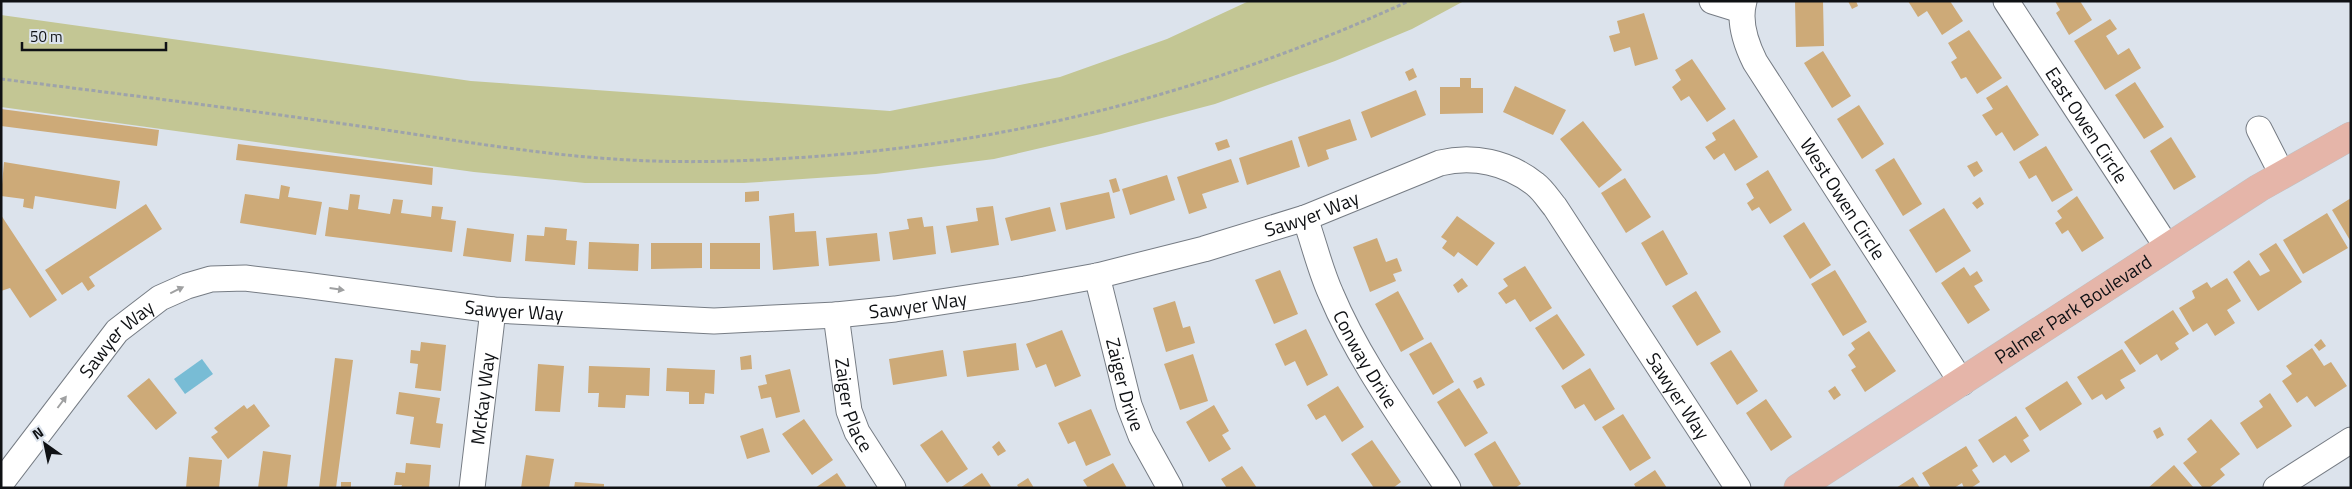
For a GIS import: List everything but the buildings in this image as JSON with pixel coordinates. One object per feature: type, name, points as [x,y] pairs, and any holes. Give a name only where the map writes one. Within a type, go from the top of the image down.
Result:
[{"type":"main road","name":"Palmer Park Boulevard","points":[[1798,488],[1962,383],[2167,247],[2282,174],[2351,136]]},
{"type":"street","name":"West Owen Circle","points":[[1712,1],[1743,5],[1746,44],[1755,62],[1962,383]]},
{"type":"street","name":"East Owen Circle","points":[[2006,1],[2167,247]]},
{"type":"street","points":[[2259,129],[2282,174]]},
{"type":"street","name":"Sawyer Way","points":[[1,482],[117,331],[160,298],[187,286],[211,279],[244,278],[493,310],[714,321],[836,315],[971,298],[1097,276],[1204,249],[1305,218],[1440,163],[1459,159],[1483,160],[1502,165],[1519,173],[1536,185],[1555,207],[1738,488]]},
{"type":"street","name":"Conway Drive","points":[[1305,218],[1330,294],[1347,327],[1365,360],[1448,488]]},
{"type":"street","name":"Zaiger Drive","points":[[1097,276],[1129,405],[1141,436],[1170,488]]},
{"type":"street","name":"McKay Way","points":[[472,488],[493,310]]},
{"type":"street","name":"Zaiger Place","points":[[836,315],[849,411],[857,432],[893,488]]},
{"type":"street","points":[[2276,488],[2351,440]]},
{"type":"path","points":[[1,78],[126,93],[575,156],[703,162],[776,160],[911,148],[969,140],[1101,111],[1172,92],[1240,70],[1314,43],[1409,1]]},
{"type":"green space","points":[[1249,1],[1464,1],[1412,29],[1335,61],[1215,104],[1101,134],[994,159],[876,174],[744,183],[585,183],[474,172],[1,107],[1,15],[471,81],[890,111],[1060,77],[1167,39]]},
{"type":"water","points":[[202,359],[213,374],[185,394],[174,379]]}]
